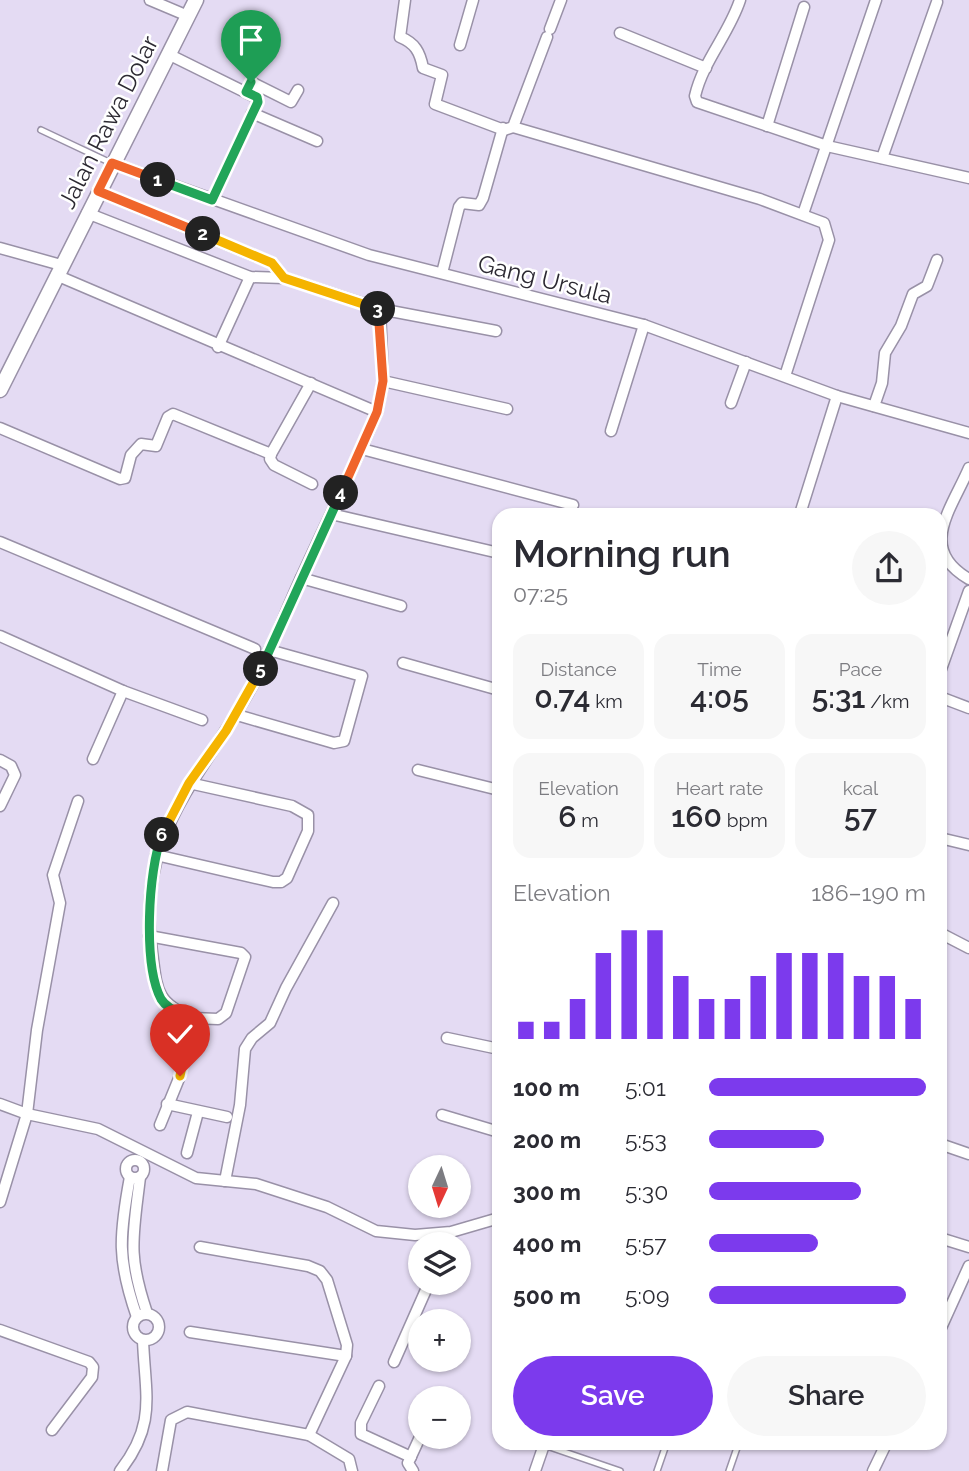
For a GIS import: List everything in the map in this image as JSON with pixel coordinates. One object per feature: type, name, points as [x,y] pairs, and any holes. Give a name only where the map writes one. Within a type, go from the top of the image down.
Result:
[{"type":"street","points":[[150,0],[188,16]]},
{"type":"street","name":"Jalan Rawa Dolar","points":[[0,390],[195,0]]},
{"type":"street","points":[[405,0],[400,37],[412,42],[423,68],[442,75],[435,104],[803,214],[824,223],[828,240],[785,376]]},
{"type":"street","points":[[460,45],[473,0]]},
{"type":"street","points":[[442,273],[459,207],[462,203],[479,205],[483,198],[508,128],[561,0]]},
{"type":"street","points":[[740,0],[733,22],[706,68],[695,100],[827,146],[969,178]]},
{"type":"street","points":[[803,214],[876,0]]},
{"type":"street","points":[[881,158],[936,1]]},
{"type":"street","points":[[767,126],[804,7]]},
{"type":"street","points":[[620,33],[706,68]]},
{"type":"street","points":[[168,54],[257,97],[253,113],[212,200]]},
{"type":"street","points":[[246,92],[251,82],[291,102],[298,90]]},
{"type":"street","points":[[253,113],[317,141]]},
{"type":"street","name":"Gang Ursula","points":[[112,163],[369,255],[644,326],[837,396],[969,433]]},
{"type":"street","points":[[98,191],[272,263],[284,278]]},
{"type":"street","points":[[88,212],[250,277],[284,278],[380,309],[496,331]]},
{"type":"street","points":[[0,248],[58,270],[218,346],[377,412]]},
{"type":"street","points":[[874,406],[882,383],[885,353],[896,337],[913,294],[927,286],[937,260]]},
{"type":"street","points":[[218,346],[250,277]]},
{"type":"street","points":[[149,936],[242,953],[245,957],[226,1013],[218,1018],[192,1018],[170,1008],[160,998],[149,936],[156,855],[189,783],[237,715],[362,449],[377,412],[383,381],[380,309]]},
{"type":"street","points":[[611,431],[644,326]]},
{"type":"street","points":[[731,403],[746,362]]},
{"type":"street","points":[[383,381],[507,409]]},
{"type":"street","points":[[311,383],[270,459],[274,465],[312,484]]},
{"type":"street","points":[[802,508],[837,396]]},
{"type":"street","points":[[0,428],[120,479],[125,478],[135,450],[141,444],[156,446],[168,417],[173,414],[271,454]]},
{"type":"street","points":[[362,449],[573,505]]},
{"type":"street","points":[[947,519],[969,468]]},
{"type":"street","points":[[331,514],[492,551]]},
{"type":"street","points":[[0,541],[255,649]]},
{"type":"street","points":[[947,561],[951,568],[969,579]]},
{"type":"street","points":[[301,578],[401,606]]},
{"type":"street","points":[[947,653],[969,591]]},
{"type":"street","points":[[0,636],[123,691],[202,720]]},
{"type":"street","points":[[237,715],[334,743],[344,741],[362,676],[269,650]]},
{"type":"street","points":[[403,663],[492,688]]},
{"type":"street","points":[[93,759],[123,691]]},
{"type":"street","points":[[947,700],[969,708]]},
{"type":"street","points":[[0,760],[14,770],[13,779],[0,806]]},
{"type":"street","points":[[418,770],[492,788]]},
{"type":"street","points":[[156,855],[273,882],[281,882],[287,878],[308,831],[308,815],[292,806],[189,783]]},
{"type":"street","points":[[0,1202],[27,1114],[38,1018],[60,903],[54,873],[78,801]]},
{"type":"street","points":[[947,840],[969,845]]},
{"type":"street","points":[[225,1181],[240,1105],[246,1049],[252,1038],[271,1023],[286,988],[333,902]]},
{"type":"street","points":[[947,937],[969,948]]},
{"type":"street","points":[[160,1125],[180,1076],[192,1018]]},
{"type":"street","points":[[447,1038],[492,1048]]},
{"type":"street","points":[[0,1104],[27,1114],[98,1129],[142,1156],[196,1178],[271,1188],[327,1207],[376,1231],[408,1234]]},
{"type":"street","points":[[167,1104],[227,1117]]},
{"type":"street","points":[[187,1153],[198,1112]]},
{"type":"street","points":[[442,1115],[492,1130]]},
{"type":"street","points":[[947,1146],[969,1154]]},
{"type":"street","points":[[142,1156],[127,1166],[135,1177],[127,1234],[129,1277],[142,1315],[135,1333],[143,1339],[154,1338],[160,1328],[157,1318],[142,1315]]},
{"type":"street","points":[[451,1232],[492,1220]]},
{"type":"street","points":[[947,1240],[969,1247]]},
{"type":"street","points":[[200,1247],[298,1263],[320,1271],[327,1280],[346,1336],[346,1356],[309,1435]]},
{"type":"street","points":[[947,1315],[969,1266]]},
{"type":"street","points":[[394,1362],[424,1295]]},
{"type":"street","points":[[0,1330],[89,1362],[93,1367],[92,1377],[52,1430]]},
{"type":"street","points":[[190,1332],[346,1356]]},
{"type":"street","points":[[120,1471],[144,1433],[147,1411],[143,1339]]},
{"type":"street","points":[[379,1387],[361,1423],[361,1433],[411,1457]]},
{"type":"street","points":[[162,1471],[171,1420],[187,1412],[309,1435],[349,1459],[352,1471]]},
{"type":"street","points":[[413,1471],[408,1463],[415,1449]]},
{"type":"street","points":[[535,1471],[542,1450]]},
{"type":"street","points":[[873,1471],[883,1450]]},
{"type":"lane","points":[[41,130],[112,163]]},
{"type":"lane","points":[[564,1450],[620,1471]]},
{"type":"lane","points":[[657,1471],[664,1450]]},
{"type":"lane","points":[[729,1471],[736,1450]]},
{"type":"route","points":[[180,1076],[192,1018],[170,1008],[160,998],[156,983],[149,936],[152,872],[156,855],[161,838],[189,783],[226,731],[260,671],[362,449],[377,412],[383,381],[380,309],[284,278],[272,263],[98,191],[112,163],[212,200],[258,102],[257,97],[246,92],[251,82]]}]
